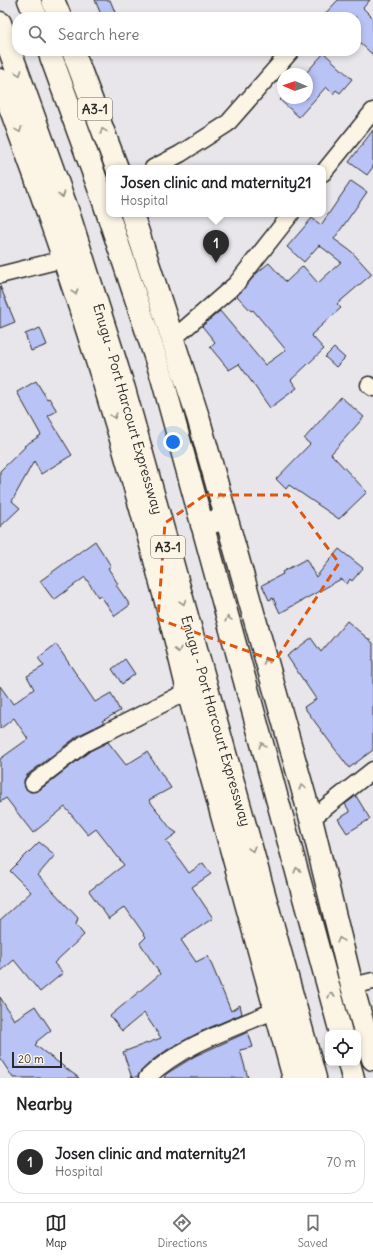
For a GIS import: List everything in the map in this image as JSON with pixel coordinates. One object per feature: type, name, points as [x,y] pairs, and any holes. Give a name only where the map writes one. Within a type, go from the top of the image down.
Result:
[{"type":"main road","points":[[29,0],[34,12]]},
{"type":"main road","points":[[53,0],[58,12]]},
{"type":"main road","name":"Enugu - Port Harcourt Expressway","points":[[0,23],[68,212],[124,389],[315,1078]]},
{"type":"main road","name":"A3-1","points":[[51,56],[106,208]]},
{"type":"main road","name":"A3-1","points":[[75,56],[116,165]]},
{"type":"main road","name":"Enugu - Port Harcourt Expressway","points":[[0,80],[42,190],[124,447],[175,636],[188,691],[294,1078]]},
{"type":"main road","name":"A3-1","points":[[109,217],[159,370],[340,1030]]},
{"type":"main road","points":[[133,217],[174,338],[226,518],[311,819],[352,986],[373,1058]]},
{"type":"main road","points":[[202,525],[226,518]]},
{"type":"main road","points":[[350,1066],[354,1078]]},
{"type":"street","points":[[159,165],[180,154],[228,124],[287,56]]},
{"type":"street","points":[[326,169],[373,111]]},
{"type":"street","points":[[174,338],[236,284],[289,217]]},
{"type":"street","points":[[0,275],[64,259]]},
{"type":"street","points":[[33,783],[85,743],[188,691]]},
{"type":"street","points":[[311,819],[373,770]]},
{"type":"street","points":[[352,986],[373,981]]},
{"type":"street","points":[[147,1078],[160,1065],[211,1038],[276,1010]]},
{"type":"highlighted area","points":[[205,495],[288,495],[339,563],[275,661],[158,619],[165,523]]},
{"type":"building","points":[[95,0],[110,0],[115,12],[100,12]]},
{"type":"building","points":[[338,0],[370,0],[363,8],[373,18],[373,55],[361,44],[361,12],[327,12]]},
{"type":"building","points":[[321,56],[327,56],[352,79],[340,93],[336,90],[333,94],[326,87],[313,101],[313,68],[310,68]]},
{"type":"building","points":[[284,104],[311,104],[299,117]]},
{"type":"building","points":[[373,130],[373,167],[367,175],[349,162]]},
{"type":"building","points":[[351,181],[367,192],[334,239],[352,252],[372,274],[337,304],[341,308],[311,335],[324,349],[291,380],[297,388],[270,408],[239,364],[229,370],[210,347],[215,342],[202,326],[220,311],[265,365],[286,350],[253,310],[251,311],[237,296],[258,272],[269,263],[286,282],[303,266],[318,283],[341,262],[319,245],[304,262],[287,247],[312,218],[321,225]]},
{"type":"building","points":[[0,286],[15,322],[0,328]]},
{"type":"building","points":[[40,328],[47,345],[31,351],[25,334]]},
{"type":"building","points":[[334,348],[345,358],[336,367],[325,357]]},
{"type":"building","points":[[36,381],[47,399],[49,398],[57,411],[48,416],[72,455],[41,474],[34,461],[12,501],[20,508],[0,527],[0,471],[25,447],[24,446],[41,435],[17,392]]},
{"type":"building","points":[[341,397],[364,417],[331,454],[367,492],[339,519],[289,485],[286,489],[276,479],[310,444],[304,439]]},
{"type":"building","points":[[95,541],[111,566],[108,568],[118,584],[116,585],[130,605],[115,616],[100,595],[98,597],[85,577],[54,600],[40,581]]},
{"type":"building","points":[[339,549],[363,568],[352,581],[350,579],[347,584],[341,579],[280,613],[273,598],[269,600],[262,585],[283,574],[282,572],[306,559],[316,577]]},
{"type":"building","points":[[347,621],[373,643],[373,750],[349,768],[304,707],[316,699],[287,656],[311,638],[321,652]]},
{"type":"building","points":[[56,644],[95,702],[111,693],[120,711],[102,721],[104,723],[79,735],[27,775],[24,780],[25,788],[30,792],[38,791],[90,751],[108,742],[126,765],[147,752],[171,788],[149,800],[171,829],[177,833],[166,841],[189,873],[203,863],[211,874],[192,887],[213,918],[181,940],[196,962],[208,956],[231,1011],[240,1005],[242,1014],[204,1030],[170,1048],[154,1059],[141,1071],[138,1076],[132,1078],[123,1052],[161,1038],[144,1013],[122,1031],[110,1016],[160,974],[140,943],[146,937],[125,907],[109,919],[89,891],[124,865],[96,829],[88,835],[65,807],[33,833],[6,798],[0,802],[0,759],[28,739],[14,718],[0,729],[0,686],[13,704],[34,689],[27,676],[44,666],[38,658]]},
{"type":"building","points":[[125,659],[135,674],[122,684],[112,669]]},
{"type":"building","points":[[356,796],[370,819],[347,833],[338,819],[350,812],[345,804]]},
{"type":"building","points":[[39,842],[55,855],[38,875],[78,918],[76,925],[84,935],[54,963],[63,973],[40,992],[14,960],[0,972],[0,920],[31,892],[10,871]]},
{"type":"building","points":[[0,997],[14,1020],[35,1006],[51,1030],[36,1042],[37,1043],[35,1045],[79,1078],[13,1078],[0,1058]]},
{"type":"building","points":[[248,1032],[253,1047],[240,1050],[248,1078],[164,1078],[166,1074],[195,1056]]},
{"type":"place","name":"Josen clinic and maternity21","points":[[216,263]]}]
